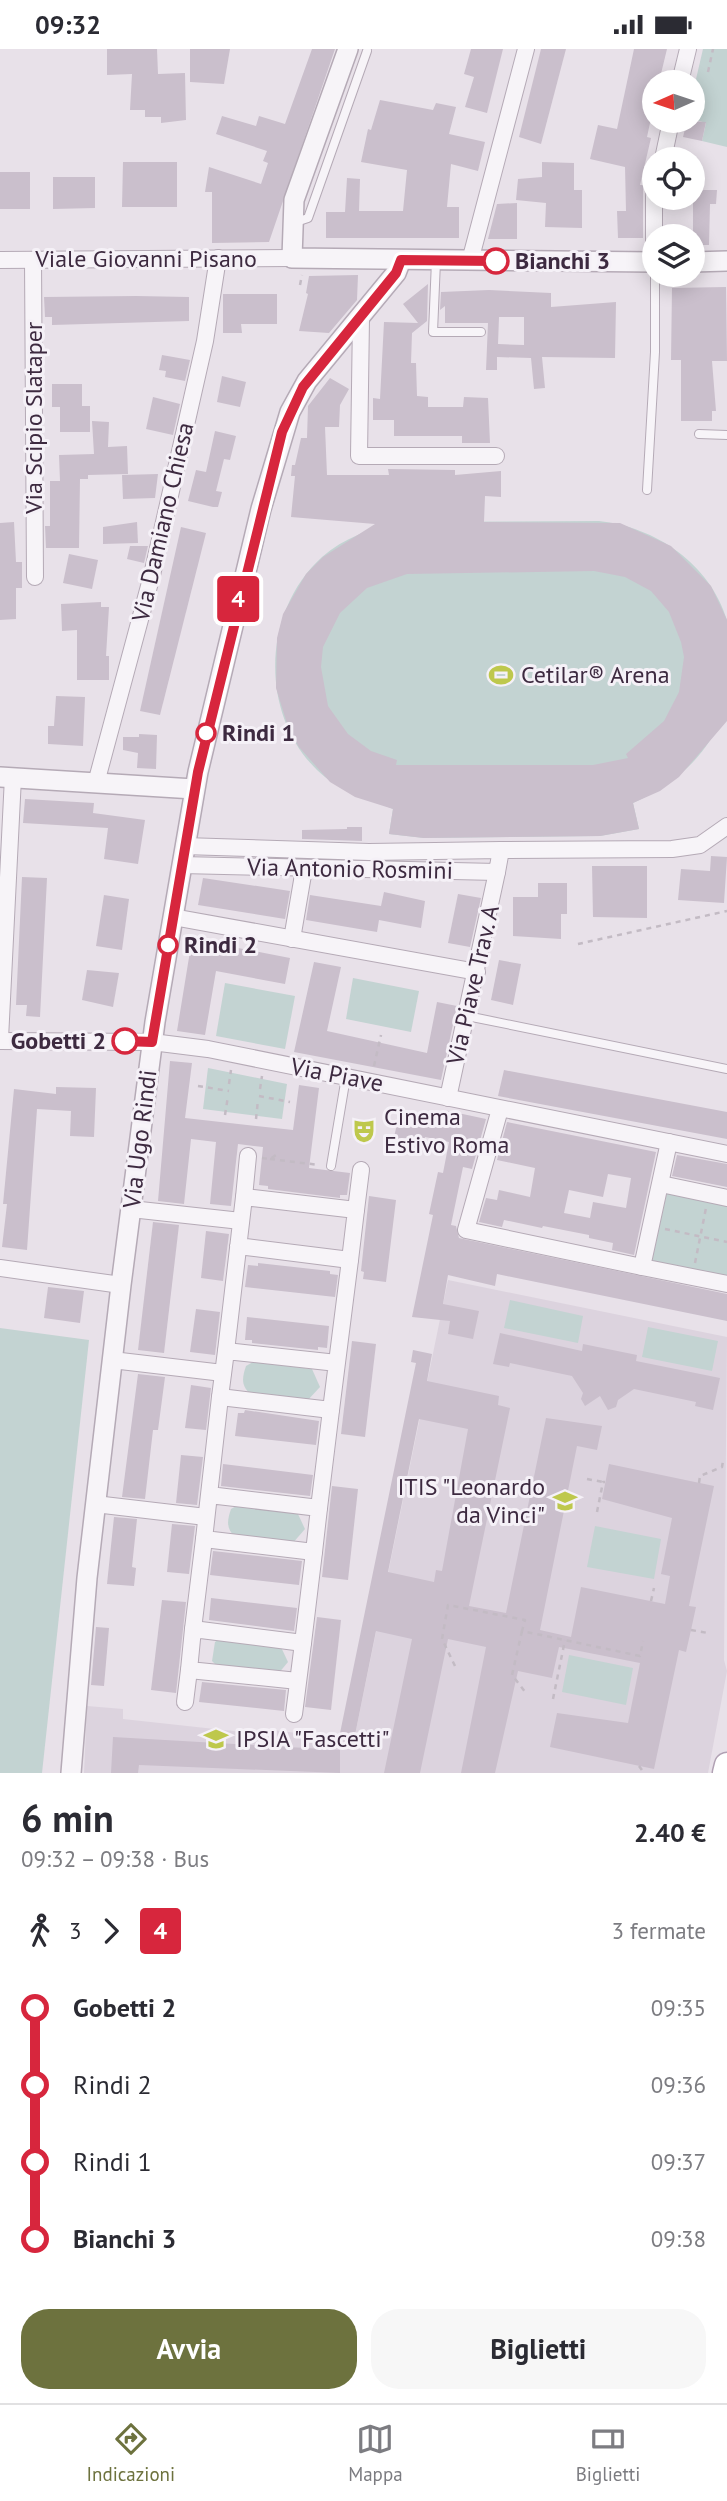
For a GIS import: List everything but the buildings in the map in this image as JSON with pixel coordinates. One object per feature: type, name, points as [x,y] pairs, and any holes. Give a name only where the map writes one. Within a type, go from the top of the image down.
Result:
[{"type":"main road","points":[[725,1773],[727,1765]]},
{"type":"street","points":[[470,261],[526,49]]},
{"type":"street","points":[[683,70],[688,49]]},
{"type":"street","points":[[357,50],[329,99],[294,200],[292,223],[297,266],[401,260],[642,262]]},
{"type":"street","name":"Viale Giovanni Pisano","points":[[0,260],[218,258],[297,266]]},
{"type":"street","name":"Via Damiano Chiesa","points":[[96,783],[152,575],[205,341],[218,258]]},
{"type":"street","name":"Via Scipio Slataper","points":[[33,260],[35,577]]},
{"type":"street","name":"Via Ugo Rindi","points":[[71,1773],[95,1504],[121,1285],[152,1042],[194,789],[232,625],[282,432],[303,387],[396,273],[401,260]]},
{"type":"street","points":[[705,262],[727,261]]},
{"type":"street","points":[[360,318],[359,456],[496,456]]},
{"type":"street","points":[[0,1040],[7,777],[194,789]]},
{"type":"street","name":"Via Antonio Rosmini","points":[[183,855],[681,848],[705,842],[727,826]]},
{"type":"street","points":[[497,872],[501,850]]},
{"type":"street","name":"Via Antonio Rosmini","points":[[183,855],[303,869],[497,872]]},
{"type":"street","points":[[292,939],[303,869]]},
{"type":"street","name":"Via Piave Trav. A","points":[[448,1098],[497,872]]},
{"type":"street","points":[[173,917],[477,972]]},
{"type":"street","name":"Via Piave","points":[[0,1040],[152,1042],[346,1077],[727,1154]]},
{"type":"street","points":[[500,1109],[466,1230],[727,1285]]},
{"type":"street","points":[[642,1266],[669,1142]]},
{"type":"street","points":[[185,1702],[248,1156]]},
{"type":"street","points":[[294,1714],[361,1170]]},
{"type":"street","points":[[661,1184],[727,1198]]},
{"type":"street","points":[[244,1197],[356,1210]]},
{"type":"street","points":[[131,1209],[241,1221]]},
{"type":"street","points":[[238,1246],[350,1260]]},
{"type":"street","points":[[0,1268],[121,1285]]},
{"type":"street","points":[[226,1351],[337,1363]]},
{"type":"street","points":[[112,1360],[223,1373]]},
{"type":"street","points":[[220,1397],[331,1410]]},
{"type":"street","points":[[209,1495],[320,1508]]},
{"type":"street","points":[[95,1504],[206,1517]]},
{"type":"street","points":[[204,1539],[314,1552]]},
{"type":"street","points":[[194,1629],[303,1643]]},
{"type":"street","points":[[189,1670],[298,1681]]},
{"type":"lane","points":[[292,223],[308,218],[348,106],[357,50]]},
{"type":"lane","points":[[329,99],[348,106]]},
{"type":"lane","points":[[436,261],[433,332],[481,332]]},
{"type":"lane","points":[[647,490],[655,352],[655,287]]},
{"type":"lane","points":[[699,435],[727,435]]},
{"type":"lane","points":[[467,1016],[727,1069]]},
{"type":"lane","points":[[331,1166],[346,1077]]},
{"type":"path","points":[[708,72],[713,49]]},
{"type":"path","points":[[297,266],[300,285]]},
{"type":"path","points":[[578,944],[727,911]]},
{"type":"path","points":[[373,1070],[380,1035]]},
{"type":"path","points":[[229,1084],[231,1070]]},
{"type":"path","points":[[260,1089],[262,1076]]},
{"type":"path","points":[[198,1086],[229,1091]]},
{"type":"path","points":[[225,1115],[228,1096]]},
{"type":"path","points":[[256,1119],[259,1098],[289,1101]]},
{"type":"path","points":[[270,1159],[331,1166]]},
{"type":"path","points":[[692,1277],[709,1194]]},
{"type":"path","points":[[652,1226],[727,1242]]},
{"type":"path","points":[[699,1483],[700,1476],[722,1467],[723,1461]]},
{"type":"path","points":[[587,1479],[604,1482],[597,1512]]},
{"type":"path","points":[[651,1601],[654,1588]]},
{"type":"path","points":[[455,1666],[442,1639],[449,1605],[525,1620],[512,1675],[526,1693]]},
{"type":"path","points":[[691,1630],[708,1633]]},
{"type":"path","points":[[522,1631],[640,1656],[643,1641]]},
{"type":"path","points":[[553,1699],[565,1640]]},
{"type":"path","points":[[639,1766],[644,1773]]},
{"type":"shaded area","points":[[703,49],[727,49],[727,147],[702,141],[706,123],[705,70],[698,70]]},
{"type":"shaded area","name":"Cetilar® Arena","points":[[599,521],[641,531],[660,540],[694,566],[719,600],[727,620],[718,727],[702,752],[682,773],[660,789],[633,803],[639,829],[600,836],[424,838],[389,834],[393,809],[343,788],[325,777],[298,747],[285,720],[277,692],[275,662],[279,633],[288,605],[302,579],[322,557],[339,544],[368,531],[399,522]]},
{"type":"shaded area","points":[[353,978],[419,991],[411,1032],[346,1019]]},
{"type":"shaded area","points":[[225,983],[295,996],[285,1049],[216,1036]]},
{"type":"shaded area","points":[[208,1068],[287,1084],[282,1119],[203,1109]]},
{"type":"shaded area","points":[[667,1192],[727,1206],[727,1277],[652,1261]]},
{"type":"shaded area","name":"ITIS \"Leonardo da Vinci\"","points":[[448,1280],[727,1337],[724,1660],[727,1671],[708,1773],[84,1773],[87,1706],[123,1709],[123,1719],[270,1735],[272,1730],[354,1740]]},
{"type":"shaded area","points":[[510,1300],[583,1316],[578,1343],[504,1328]]},
{"type":"shaded area","points":[[648,1327],[718,1341],[712,1371],[642,1357]]},
{"type":"shaded area","points":[[0,1328],[89,1340],[42,1773],[0,1773]]},
{"type":"shaded area","points":[[253,1362],[312,1369],[320,1387],[307,1401],[250,1394],[245,1388],[243,1378],[246,1366]]},
{"type":"shaded area","points":[[238,1505],[297,1512],[305,1529],[292,1544],[235,1537],[230,1531],[228,1521],[231,1509]]},
{"type":"shaded area","points":[[595,1526],[661,1539],[654,1579],[587,1567]]},
{"type":"shaded area","points":[[222,1637],[280,1645],[288,1662],[278,1674],[218,1667],[212,1661],[215,1642]]},
{"type":"shaded area","points":[[569,1655],[633,1668],[626,1705],[562,1692]]},
{"type":"bus line","name":"4","points":[[125,1041],[152,1042],[188,817],[198,772],[274,460],[282,432],[299,393],[396,273],[401,260],[496,261]]},
{"type":"place","name":"Bianchi 3","points":[[496,261]]},
{"type":"place","name":"Cetilar® Arena","points":[[501,675]]},
{"type":"place","name":"Rindi 1","points":[[206,733]]},
{"type":"place","name":"Rindi 2","points":[[168,945]]},
{"type":"place","name":"Gobetti 2","points":[[125,1041]]},
{"type":"place","name":"Cinema Estivo Roma","points":[[364,1131]]},
{"type":"place","name":"ITIS \"Leonardo da Vinci\"","points":[[565,1501]]},
{"type":"place","name":"IPSIA \"Fascetti\"","points":[[216,1739]]}]
